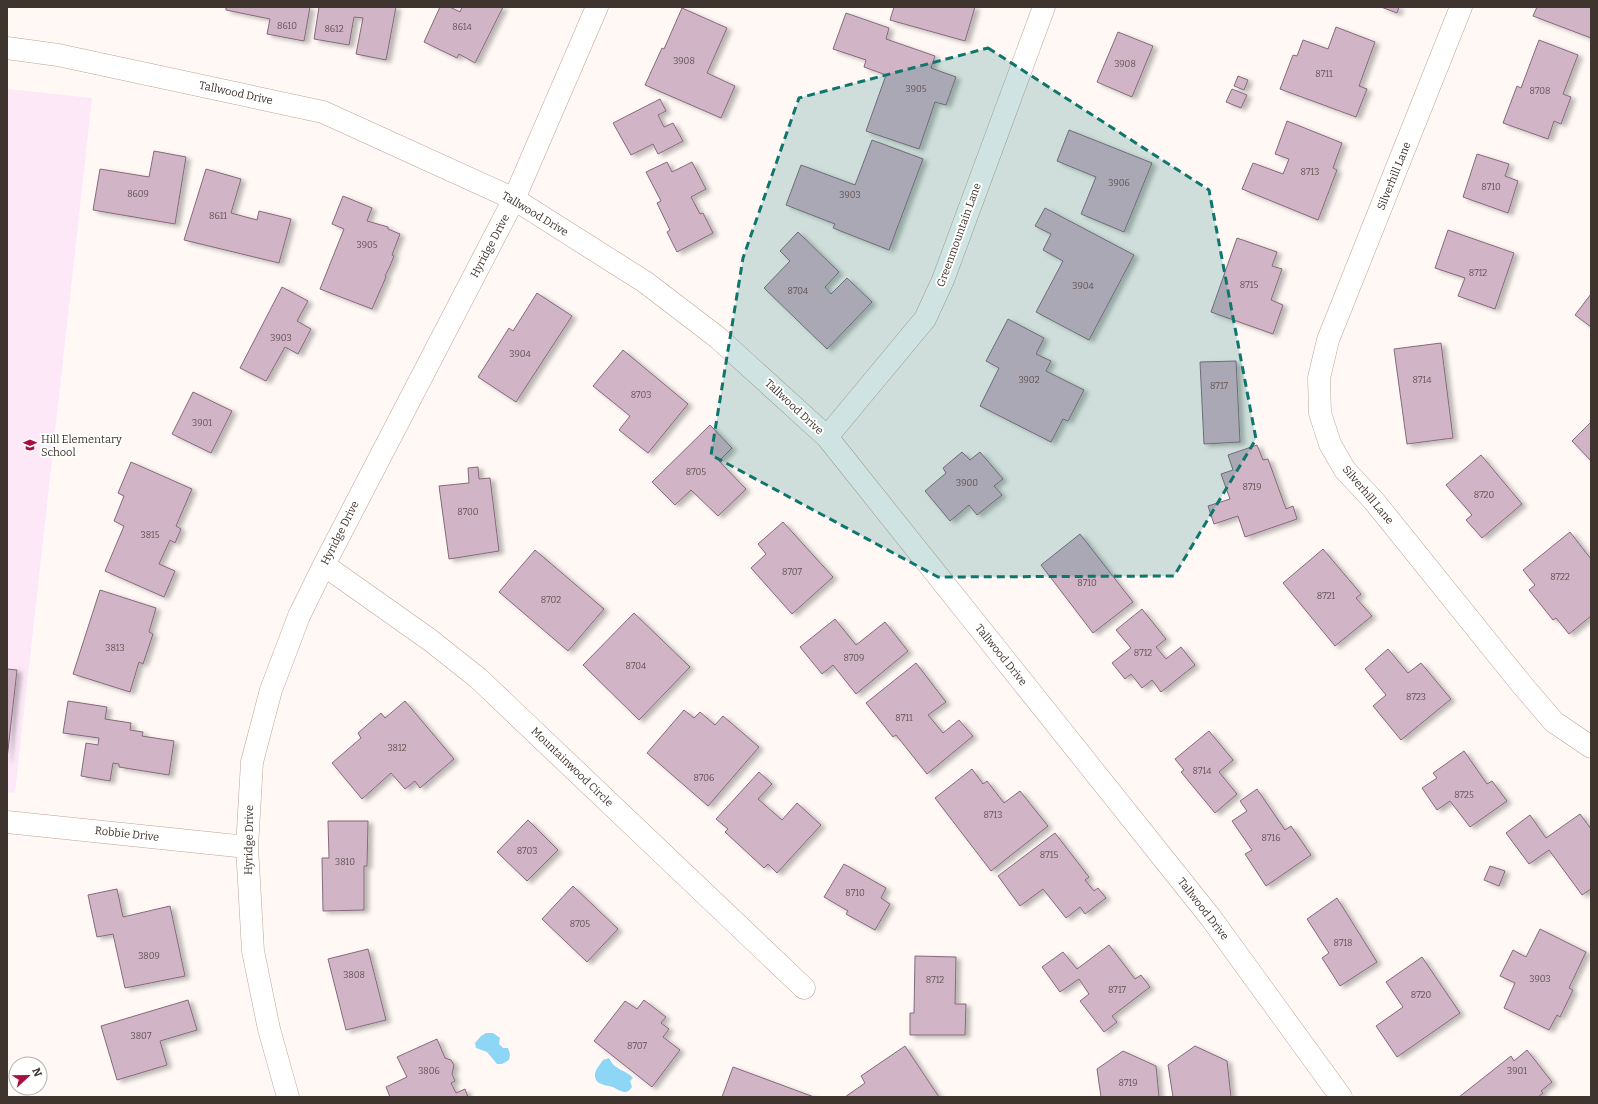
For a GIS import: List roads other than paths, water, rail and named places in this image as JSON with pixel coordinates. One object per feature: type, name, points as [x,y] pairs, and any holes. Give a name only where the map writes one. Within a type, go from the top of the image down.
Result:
[{"type":"street","name":"Hyridge Drive","points":[[288,1097],[270,1029],[253,951],[247,847],[252,762],[272,690],[299,616],[324,565],[514,199],[597,7]]},
{"type":"street","name":"Greenmountain Lane","points":[[827,437],[925,319],[943,280],[1044,7]]},
{"type":"street","name":"Silverhill Lane","points":[[1461,7],[1328,340],[1319,378],[1320,413],[1330,444],[1345,470],[1374,501],[1523,686],[1554,722],[1591,747]]},
{"type":"street","name":"Tallwood Drive","points":[[7,48],[58,55],[323,112],[514,199],[645,282],[717,336],[827,437],[1211,918],[1341,1097]]},
{"type":"street","name":"Mountainwood Circle","points":[[324,565],[430,640],[478,678],[804,988]]},
{"type":"street","name":"Robbie Drive","points":[[7,822],[247,847]]},
{"type":"water","points":[[486,1033],[493,1033],[500,1038],[499,1044],[503,1048],[508,1048],[510,1054],[509,1060],[502,1064],[497,1064],[487,1052],[476,1048],[475,1043]]},
{"type":"water","points":[[609,1058],[614,1066],[633,1078],[630,1081],[632,1087],[628,1092],[622,1092],[613,1087],[601,1084],[596,1080],[595,1072],[603,1060]]},
{"type":"place","name":"Hill Elementary School","points":[[30,445]]}]
